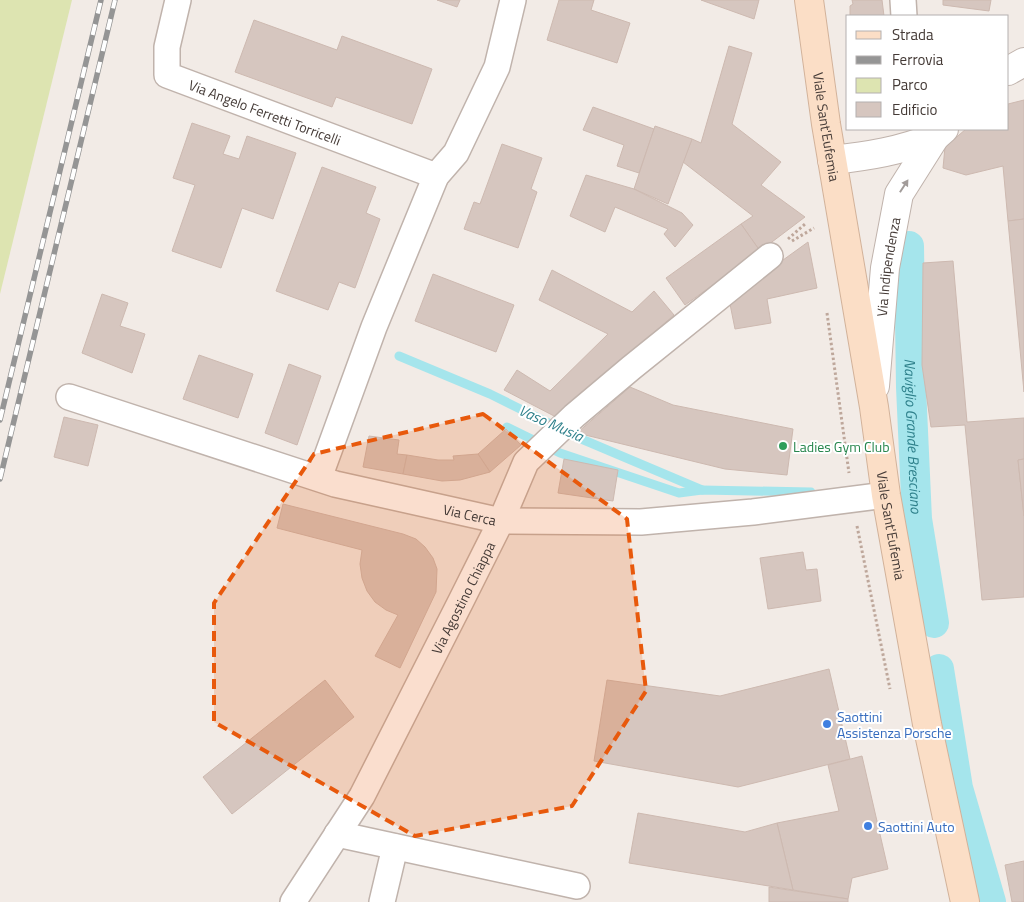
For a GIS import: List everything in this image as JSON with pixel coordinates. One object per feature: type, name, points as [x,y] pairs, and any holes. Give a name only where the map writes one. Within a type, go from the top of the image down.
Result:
[{"type":"main road","name":"Viale Sant'Eufemia","points":[[809,0],[832,160],[874,406],[886,495],[926,724],[965,902]]},
{"type":"street","name":"Via Angelo Ferretti Torricelli","points":[[178,0],[167,47],[167,75],[436,176]]},
{"type":"street","points":[[319,478],[374,327],[436,176],[456,153],[497,67],[513,0]]},
{"type":"street","points":[[903,0],[904,15]]},
{"type":"street","points":[[1009,70],[1024,62]]},
{"type":"street","name":"Via Indipendenza","points":[[832,160],[873,156],[910,147],[937,132]]},
{"type":"street","name":"Via Indipendenza","points":[[874,406],[885,268],[899,194],[937,132]]},
{"type":"street","name":"Via Agostino Chiappa","points":[[293,902],[362,796],[501,521],[526,462],[574,416],[770,256]]},
{"type":"street","name":"Via Cerca","points":[[69,397],[335,484],[501,521],[641,522],[752,512],[886,495]]},
{"type":"street","points":[[337,834],[577,886]]},
{"type":"street","points":[[382,902],[395,847]]},
{"type":"highlighted area","points":[[483,414],[627,519],[646,691],[572,806],[415,836],[214,722],[214,603],[314,454]]},
{"type":"green space","points":[[0,0],[72,0],[0,294]]},
{"type":"building","points":[[437,0],[460,0],[457,7]]},
{"type":"building","points":[[559,0],[594,0],[591,10],[630,23],[617,63],[547,40]]},
{"type":"building","points":[[701,0],[759,0],[754,19]]},
{"type":"building","points":[[852,0],[882,0],[884,15],[850,15],[850,6],[853,4]]},
{"type":"building","points":[[943,0],[991,0],[989,11],[943,5]]},
{"type":"building","points":[[254,20],[337,50],[342,36],[432,69],[412,124],[336,97],[332,107],[235,72]]},
{"type":"building","points":[[729,46],[752,53],[732,124],[781,162],[761,185],[805,217],[760,251],[741,224],[753,216],[683,162],[692,139],[701,143]]},
{"type":"building","points":[[1024,100],[1024,219],[1008,221],[1003,166],[966,175],[943,168],[945,147],[965,130],[1009,130],[1009,104]]},
{"type":"building","points":[[593,107],[654,129],[639,173],[617,166],[624,145],[583,130]]},
{"type":"building","points":[[192,123],[230,136],[223,154],[239,159],[247,136],[296,153],[273,219],[242,208],[221,268],[172,251],[195,185],[173,178]]},
{"type":"building","points":[[655,126],[692,139],[668,204],[634,189]]},
{"type":"building","points":[[502,144],[542,158],[531,189],[537,192],[518,248],[464,229],[474,202],[480,204]]},
{"type":"building","points":[[322,167],[376,187],[366,213],[380,219],[355,288],[339,282],[328,310],[276,291]]},
{"type":"building","points":[[586,175],[634,189],[682,213],[693,225],[675,247],[664,234],[668,229],[615,207],[605,232],[570,216]]},
{"type":"building","points":[[1024,219],[1024,392],[1008,221]]},
{"type":"building","points":[[741,224],[760,251],[685,305],[666,278]]},
{"type":"building","points":[[808,242],[817,288],[767,299],[771,323],[735,329],[729,299]]},
{"type":"building","points":[[953,261],[967,422],[1024,418],[1024,459],[1018,460],[1024,516],[1024,597],[982,600],[965,425],[931,427],[922,365],[923,263]]},
{"type":"building","points":[[552,270],[632,312],[654,291],[674,315],[556,417],[504,390],[517,370],[550,391],[608,334],[539,300]]},
{"type":"building","points":[[433,274],[514,305],[496,352],[415,321]]},
{"type":"building","points":[[102,294],[128,303],[120,326],[145,334],[132,373],[82,353]]},
{"type":"building","points":[[199,355],[253,374],[238,418],[183,399]]},
{"type":"building","points":[[289,364],[321,376],[297,445],[265,433]]},
{"type":"building","points":[[630,387],[673,405],[793,429],[787,475],[725,469],[577,433]]},
{"type":"building","points":[[64,417],[98,425],[88,466],[54,457]]},
{"type":"building","points":[[506,429],[521,445],[490,472],[478,454]]},
{"type":"building","points":[[369,436],[399,440],[397,454],[407,455],[403,474],[363,467]]},
{"type":"building","points":[[478,454],[490,472],[460,480],[442,481],[403,474],[407,455],[438,460],[454,460],[453,456]]},
{"type":"building","points":[[564,459],[618,470],[613,501],[558,493]]},
{"type":"building","points":[[1024,459],[1024,516],[1018,460]]},
{"type":"building","points":[[283,504],[403,534],[416,539],[433,558],[437,569],[436,592],[400,668],[375,656],[398,615],[386,610],[375,602],[367,591],[362,578],[360,564],[362,550],[277,528]]},
{"type":"building","points":[[803,552],[806,570],[817,569],[821,601],[768,609],[760,558]]},
{"type":"building","points":[[829,669],[850,759],[738,787],[594,761],[607,680],[720,696]]},
{"type":"building","points":[[325,680],[354,717],[232,814],[203,777]]},
{"type":"building","points":[[862,756],[888,869],[852,878],[848,899],[793,890],[777,823],[839,811],[828,765]]},
{"type":"building","points":[[638,813],[745,832],[777,823],[793,890],[629,863]]},
{"type":"building","points":[[1024,861],[1024,902],[1012,902],[1005,865]]},
{"type":"building","points":[[769,887],[848,899],[848,902],[769,902]]},
{"type":"waterway","name":"Naviglio Grande Bresciano","points":[[909,246],[911,387],[917,519],[934,623]]},
{"type":"waterway","name":"Vaso Musia","points":[[399,356],[490,394],[579,438],[702,490]]},
{"type":"waterway","name":"Vaso Musia","points":[[507,427],[560,453],[679,493],[702,490],[811,492]]},
{"type":"waterway","name":"Naviglio Grande Bresciano","points":[[939,669],[958,788],[991,902]]},
{"type":"railway","points":[[0,420],[101,0]]},
{"type":"railway","points":[[0,479],[115,0]]},
{"type":"place","name":"Ladies Gym Club","points":[[783,446]]},
{"type":"place","name":"Saottini Assistenza Porsche","points":[[827,724]]},
{"type":"place","name":"Saottini Auto","points":[[868,826]]}]
